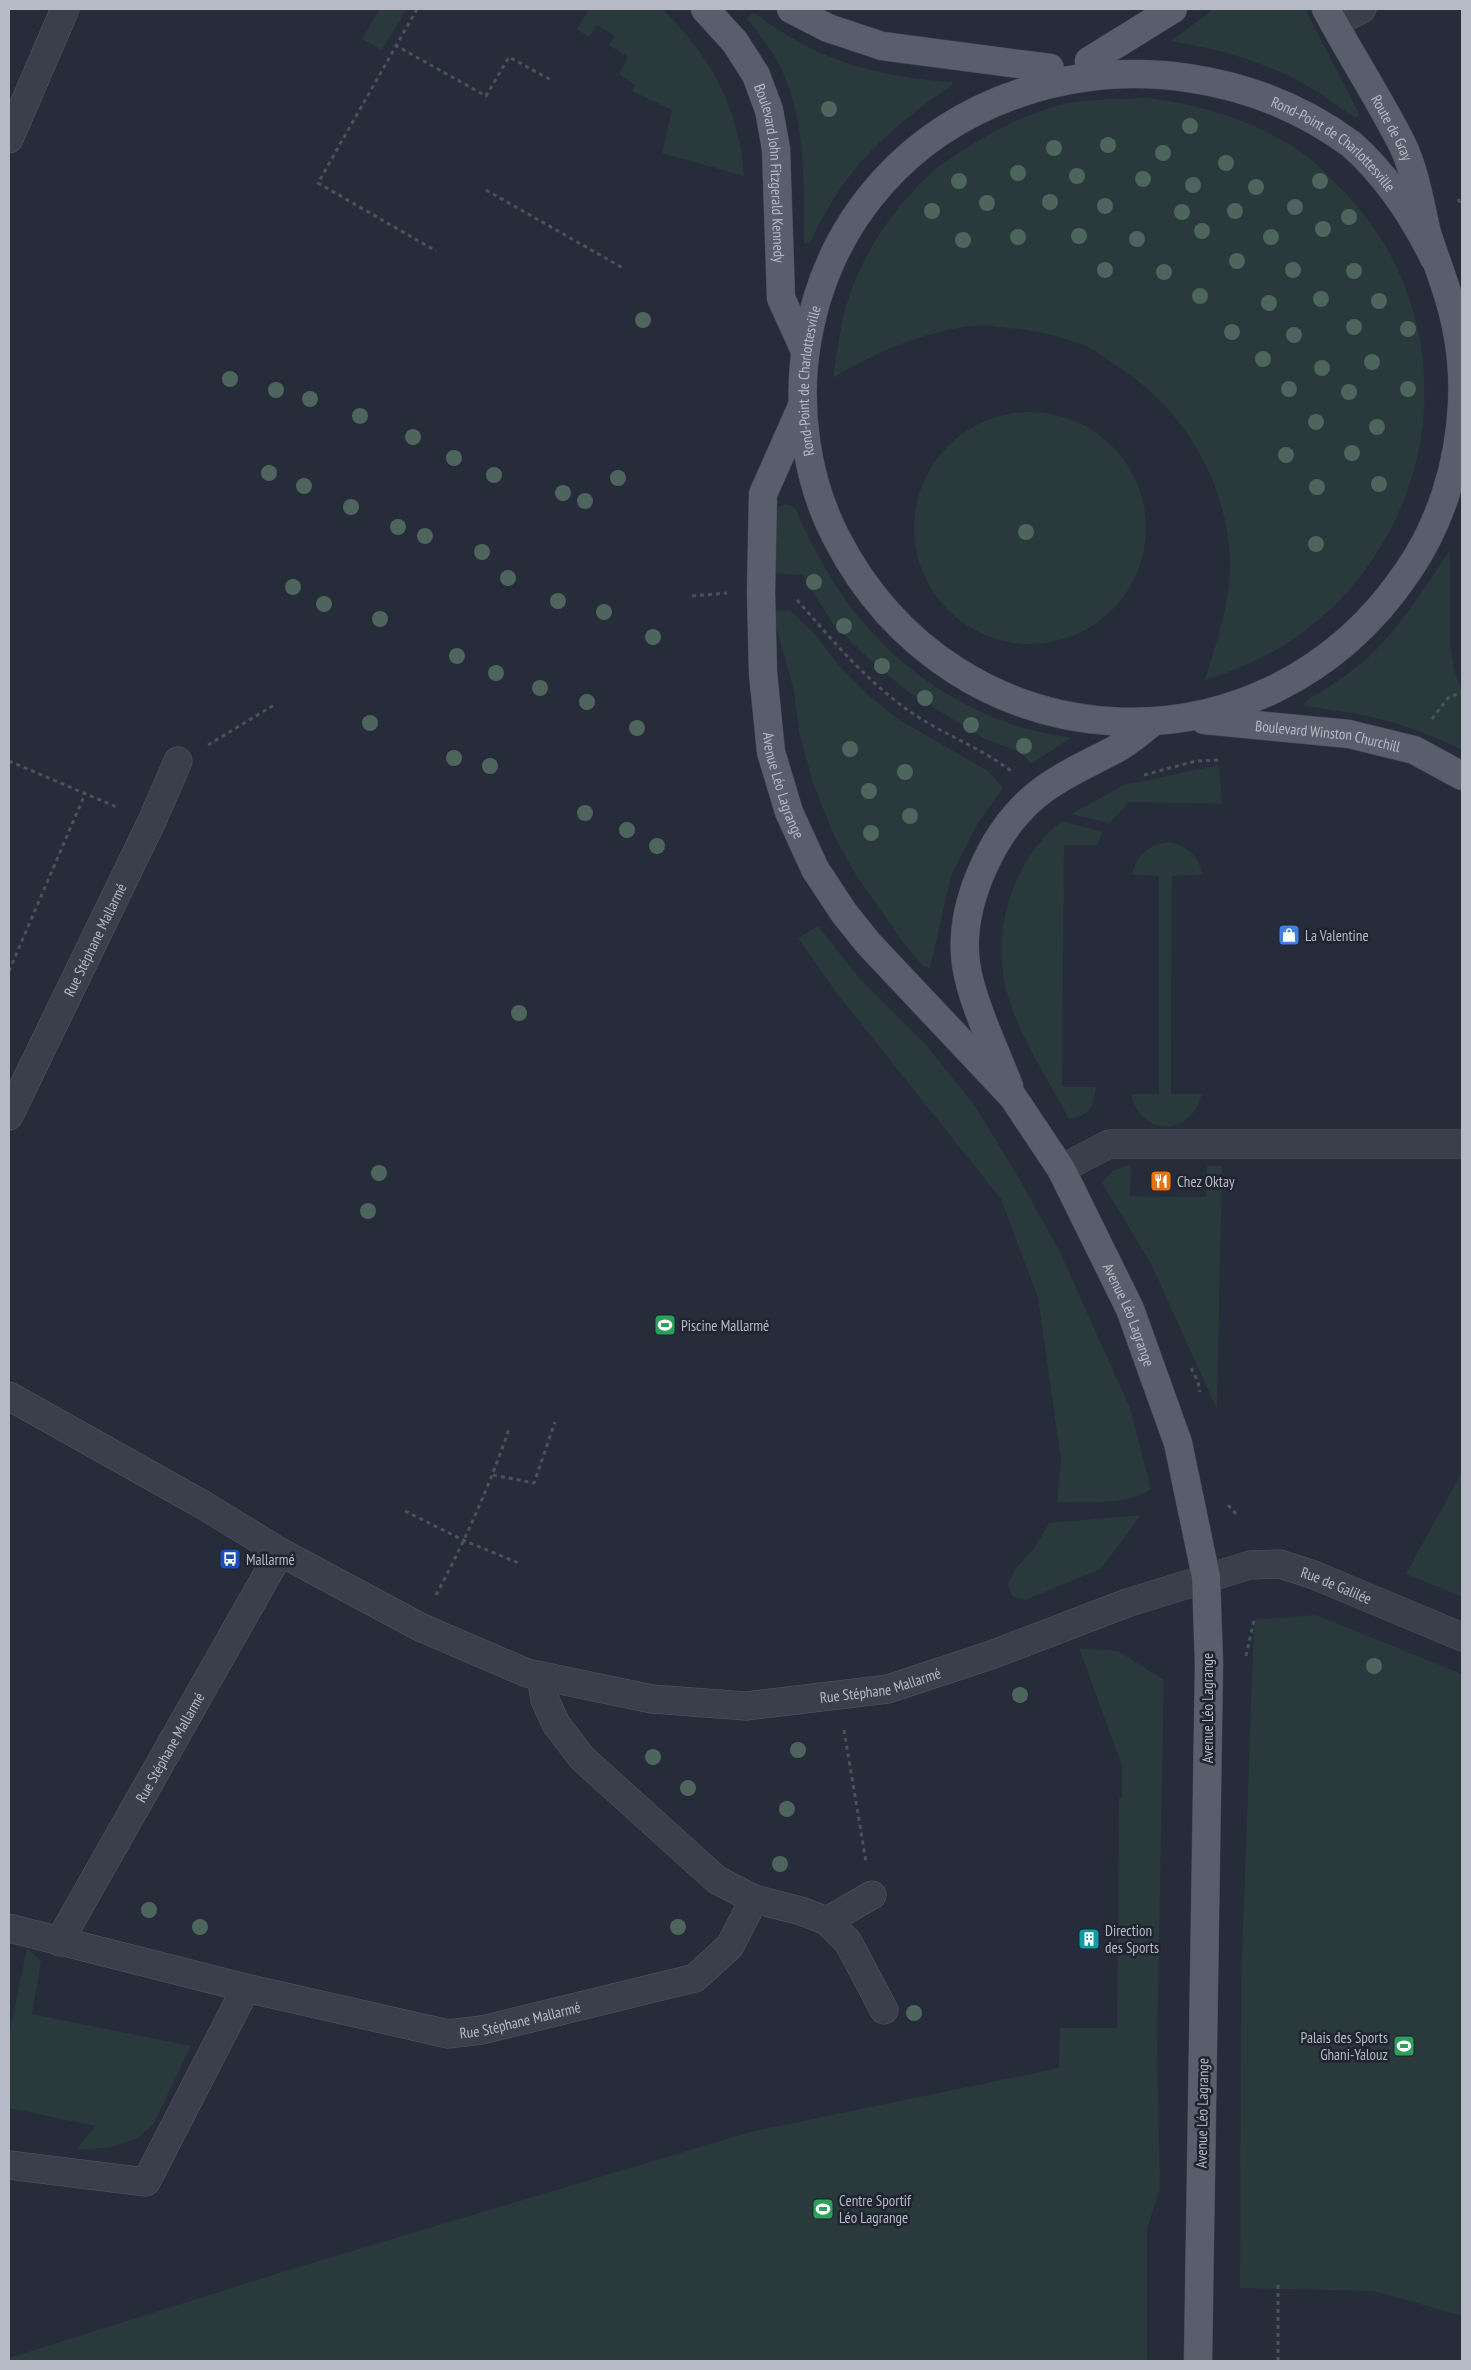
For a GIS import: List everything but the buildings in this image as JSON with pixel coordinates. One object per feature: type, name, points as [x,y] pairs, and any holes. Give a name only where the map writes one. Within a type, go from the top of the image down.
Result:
[{"type":"main road","name":"Boulevard John Fitzgerald Kennedy","points":[[705,9],[735,42],[756,75],[769,110],[776,150],[781,298],[805,351]]},
{"type":"main road","points":[[791,9],[828,28],[882,46],[1070,67],[1173,9]]},
{"type":"main road","name":"Route de Gray","points":[[1330,16],[1405,149],[1434,258]]},
{"type":"main road","name":"Rond-Point de Charlottesville","points":[[1118,61],[1190,66],[1224,74],[1259,86],[1291,101],[1321,120],[1350,143],[1376,168],[1398,195],[1418,226],[1434,258],[1447,293],[1456,328],[1461,365],[1462,403],[1458,444],[1449,484],[1435,523],[1416,560],[1393,594],[1372,619],[1335,653],[1301,676],[1264,695],[1225,709],[1185,718],[1153,722],[1110,722],[1066,716],[1024,704],[983,687],[946,665],[912,638],[881,606],[855,571],[833,532],[818,491],[810,457],[803,405],[805,351],[812,315],[819,289],[836,246],[876,184],[900,157],[927,132],[966,107],[1023,80],[1070,67],[1118,61]]},
{"type":"main road","name":"Avenue Léo Lagrange","points":[[803,405],[763,494],[761,592],[763,673],[772,752],[788,812],[814,869],[844,913],[868,943],[1013,1097],[1061,1169],[1130,1309],[1175,1434],[1206,1577],[1208,1664],[1198,2361]]},
{"type":"main road","name":"Boulevard Winston Churchill","points":[[1185,718],[1349,734],[1414,750],[1462,776]]},
{"type":"main road","name":"Avenue Léo Lagrange","points":[[1013,1097],[973,990],[966,964],[965,936],[972,902],[981,873],[1004,829],[1035,797],[1079,766],[1117,748],[1153,722]]},
{"type":"street","points":[[9,139],[65,9]]},
{"type":"street","points":[[1330,16],[1362,9]]},
{"type":"street","name":"Rue Stéphane Mallarmé","points":[[9,1116],[152,821],[178,761]]},
{"type":"street","points":[[1061,1169],[1108,1144],[1462,1144]]},
{"type":"street","name":"Rue Stéphane Mallarmé","points":[[9,1396],[280,1552],[420,1627],[527,1673],[652,1699],[746,1706],[888,1690],[991,1655],[1127,1603],[1206,1577]]},
{"type":"street","name":"Rue Stéphane Mallarmé","points":[[60,1942],[280,1552]]},
{"type":"street","name":"Rue de Galilée","points":[[1206,1577],[1250,1565],[1280,1564],[1314,1575],[1462,1637]]},
{"type":"street","points":[[541,1676],[545,1700],[559,1731],[582,1758],[717,1880],[754,1898],[801,1911],[827,1921],[848,1942],[884,2010]]},
{"type":"street","points":[[827,1921],[872,1895]]},
{"type":"street","name":"Rue Stéphane Mallarmé","points":[[9,1928],[246,1988],[448,2034],[482,2030],[694,1978],[730,1946],[754,1898]]},
{"type":"street","points":[[9,2165],[146,2182],[246,1988]]},
{"type":"path","points":[[417,9],[318,183],[436,251]]},
{"type":"path","points":[[395,45],[486,96],[509,57],[552,81]]},
{"type":"path","points":[[486,190],[623,268]]},
{"type":"path","points":[[692,596],[734,592]]},
{"type":"path","points":[[791,593],[847,657],[872,682],[912,712],[952,737],[988,754],[1017,775]]},
{"type":"path","points":[[1427,725],[1448,698],[1462,692]]},
{"type":"path","points":[[205,747],[274,705]]},
{"type":"path","points":[[1139,776],[1196,761],[1225,759]]},
{"type":"path","points":[[9,762],[118,808]]},
{"type":"path","points":[[9,971],[85,794]]},
{"type":"path","points":[[493,1475],[534,1483],[555,1422]]},
{"type":"path","points":[[434,1600],[465,1541],[493,1475],[508,1429]]},
{"type":"path","points":[[405,1511],[465,1541],[521,1564]]},
{"type":"path","points":[[843,1727],[872,1895]]},
{"type":"path","points":[[1278,2283],[1278,2361]]},
{"type":"shaded area","points":[[380,9],[407,9],[382,50],[362,39]]},
{"type":"shaded area","points":[[586,9],[662,9],[679,26],[708,64],[720,85],[736,128],[744,176],[662,153],[672,110],[632,91],[635,85],[619,74],[628,57],[609,45],[615,36],[597,25],[589,37],[577,29],[588,10]]},
{"type":"shaded area","points":[[1214,9],[1305,9],[1360,115],[1355,118],[1307,86],[1269,67],[1221,52],[1171,41]]},
{"type":"shaded area","points":[[753,12],[800,43],[846,63],[895,75],[951,82],[953,85],[904,120],[861,162],[832,201],[809,244],[804,243],[802,160],[793,100],[774,55],[747,19]]},
{"type":"shaded area","points":[[1146,98],[1208,110],[1247,123],[1285,142],[1315,163],[1368,220],[1394,262],[1412,308],[1422,355],[1424,404],[1418,453],[1404,501],[1381,546],[1365,570],[1328,612],[1283,646],[1232,671],[1205,680],[1222,623],[1228,594],[1230,565],[1228,535],[1221,505],[1211,477],[1198,450],[1181,425],[1161,402],[1139,382],[1096,352],[1076,342],[1037,332],[979,325],[934,333],[899,345],[833,378],[843,318],[858,274],[880,233],[925,179],[946,161],[985,137],[1025,117],[1068,103],[1106,99]]},
{"type":"shaded area","points":[[1030,412],[1053,414],[1074,421],[1085,426],[1112,446],[1132,473],[1137,484],[1144,505],[1146,528],[1144,551],[1137,572],[1132,583],[1112,610],[1085,630],[1074,635],[1053,642],[1030,644],[1007,642],[986,635],[975,630],[948,610],[928,583],[923,572],[916,551],[914,528],[916,505],[923,484],[928,473],[948,446],[975,426],[986,421],[1007,414]]},
{"type":"shaded area","points":[[785,504],[791,505],[796,510],[814,547],[856,613],[880,641],[908,666],[939,689],[973,708],[1011,724],[1071,738],[1031,764],[1020,752],[985,739],[907,691],[869,659],[833,624],[802,575],[773,573],[774,514],[778,507]]},
{"type":"shaded area","points":[[1450,550],[1450,641],[1454,670],[1462,691],[1462,750],[1423,732],[1404,726],[1346,712],[1304,706],[1303,703],[1356,668],[1372,654],[1414,604]]},
{"type":"shaded area","points":[[790,610],[815,634],[839,666],[867,694],[898,719],[988,771],[1003,788],[978,823],[951,876],[930,968],[923,966],[902,941],[856,875],[834,836],[813,783],[799,732],[794,691],[772,611]]},
{"type":"shaded area","points":[[1219,765],[1222,804],[1129,802],[1110,823],[1071,814],[1124,785]]},
{"type":"shaded area","points":[[1062,821],[1102,832],[1098,845],[1064,845],[1062,1087],[1096,1087],[1094,1100],[1086,1113],[1069,1119],[1018,1024],[1005,986],[1002,960],[1002,934],[1007,908],[1015,883],[1027,860],[1043,839]]},
{"type":"shaded area","points":[[1170,842],[1192,853],[1203,875],[1172,876],[1171,1094],[1202,1094],[1196,1108],[1188,1118],[1166,1127],[1155,1125],[1145,1119],[1136,1108],[1131,1094],[1159,1094],[1159,876],[1132,875],[1140,856],[1155,845]]},
{"type":"shaded area","points":[[818,926],[860,979],[926,1045],[975,1106],[1020,1180],[1060,1252],[1130,1408],[1151,1489],[1141,1495],[1106,1502],[1057,1502],[1061,1461],[1038,1298],[1001,1199],[838,995],[798,938]]},
{"type":"shaded area","points":[[1131,1164],[1130,1196],[1206,1197],[1207,1166],[1222,1166],[1217,1409],[1150,1262],[1102,1183],[1112,1171]]},
{"type":"shaded area","points":[[1462,1472],[1462,1597],[1406,1574]]},
{"type":"shaded area","points":[[1141,1515],[1101,1569],[1025,1600],[1012,1596],[1008,1584],[1015,1569],[1033,1550],[1049,1523]]},
{"type":"shaded area","points":[[1316,1615],[1462,1674],[1462,2316],[1374,2291],[1240,2288],[1241,1984],[1254,1620]]},
{"type":"shaded area","name":"Centre Sportif Léo Lagrange","points":[[1079,1648],[1118,1651],[1164,1680],[1157,2048],[1160,2189],[1147,2229],[1147,2361],[9,2361],[9,2358],[292,2269],[750,2132],[1059,2068],[1060,2028],[1117,2028],[1119,1798],[1122,1797],[1122,1766]]},
{"type":"shaded area","points":[[27,1948],[41,1961],[32,2014],[191,2046],[153,2125],[136,2139],[108,2148],[77,2149],[95,2126],[9,2108],[9,2035]]},
{"type":"place","name":"La Valentine","points":[[1289,935]]},
{"type":"place","name":"Chez Oktay","points":[[1161,1181]]},
{"type":"place","name":"Piscine Mallarmé","points":[[665,1325]]},
{"type":"place","name":"Mallarmé","points":[[230,1559]]},
{"type":"place","name":"Direction des Sports","points":[[1089,1939]]},
{"type":"place","name":"Palais des Sports Ghani-Yalouz","points":[[1404,2046]]},
{"type":"place","name":"Centre Sportif Léo Lagrange","points":[[823,2209]]}]
